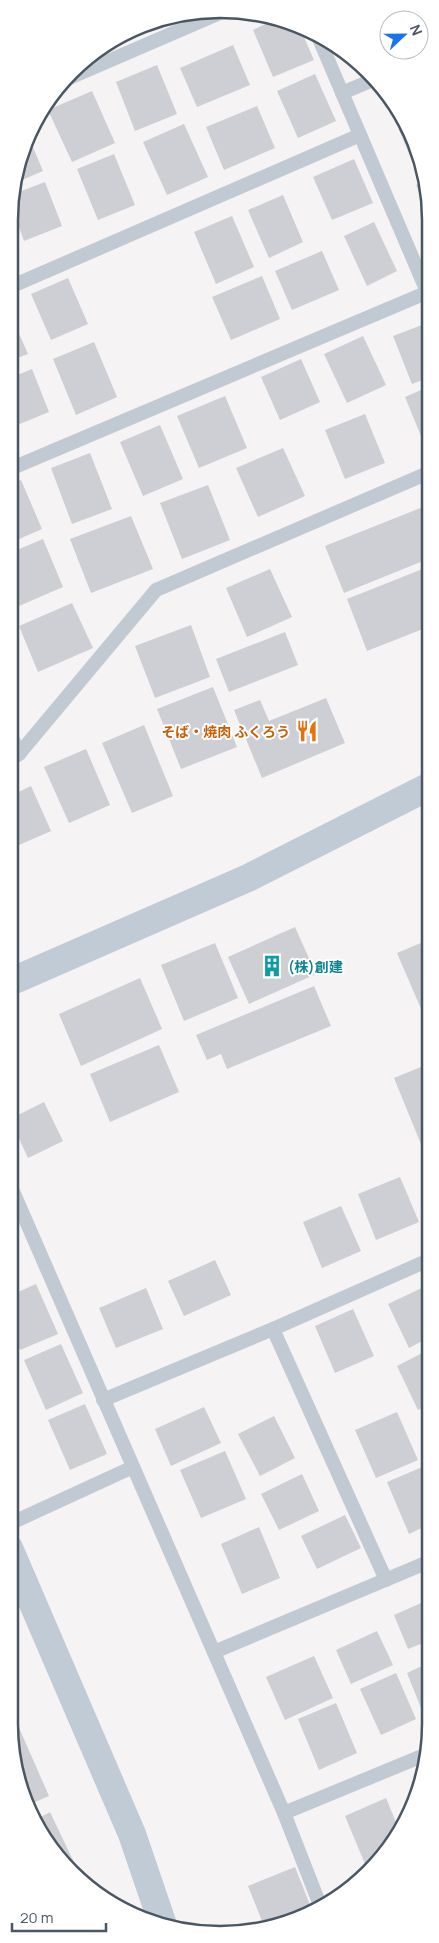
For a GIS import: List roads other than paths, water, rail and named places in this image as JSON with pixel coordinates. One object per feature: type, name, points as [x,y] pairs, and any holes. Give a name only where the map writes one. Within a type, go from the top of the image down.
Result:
[{"type":"street","points":[[18,979],[248,878],[422,790]]},
{"type":"street","points":[[18,1569],[132,1834],[160,1917]]},
{"type":"lane","points":[[81,73],[208,18]]},
{"type":"lane","points":[[322,46],[422,279]]},
{"type":"lane","points":[[342,93],[367,82]]},
{"type":"lane","points":[[18,284],[360,135]]},
{"type":"lane","points":[[18,466],[422,296]]},
{"type":"lane","points":[[18,752],[156,590],[422,476]]},
{"type":"lane","points":[[18,1203],[284,1814],[318,1899]]},
{"type":"lane","points":[[103,1400],[273,1330],[422,1264]]},
{"type":"lane","points":[[273,1330],[386,1580]]},
{"type":"lane","points":[[18,1520],[133,1467]]},
{"type":"lane","points":[[214,1652],[422,1565]]},
{"type":"lane","points":[[284,1814],[419,1757]]},
{"type":"place","name":"そば・焼肉 ふくろう","points":[[307,731]]},
{"type":"place","name":"(株)創建","points":[[272,966]]}]
